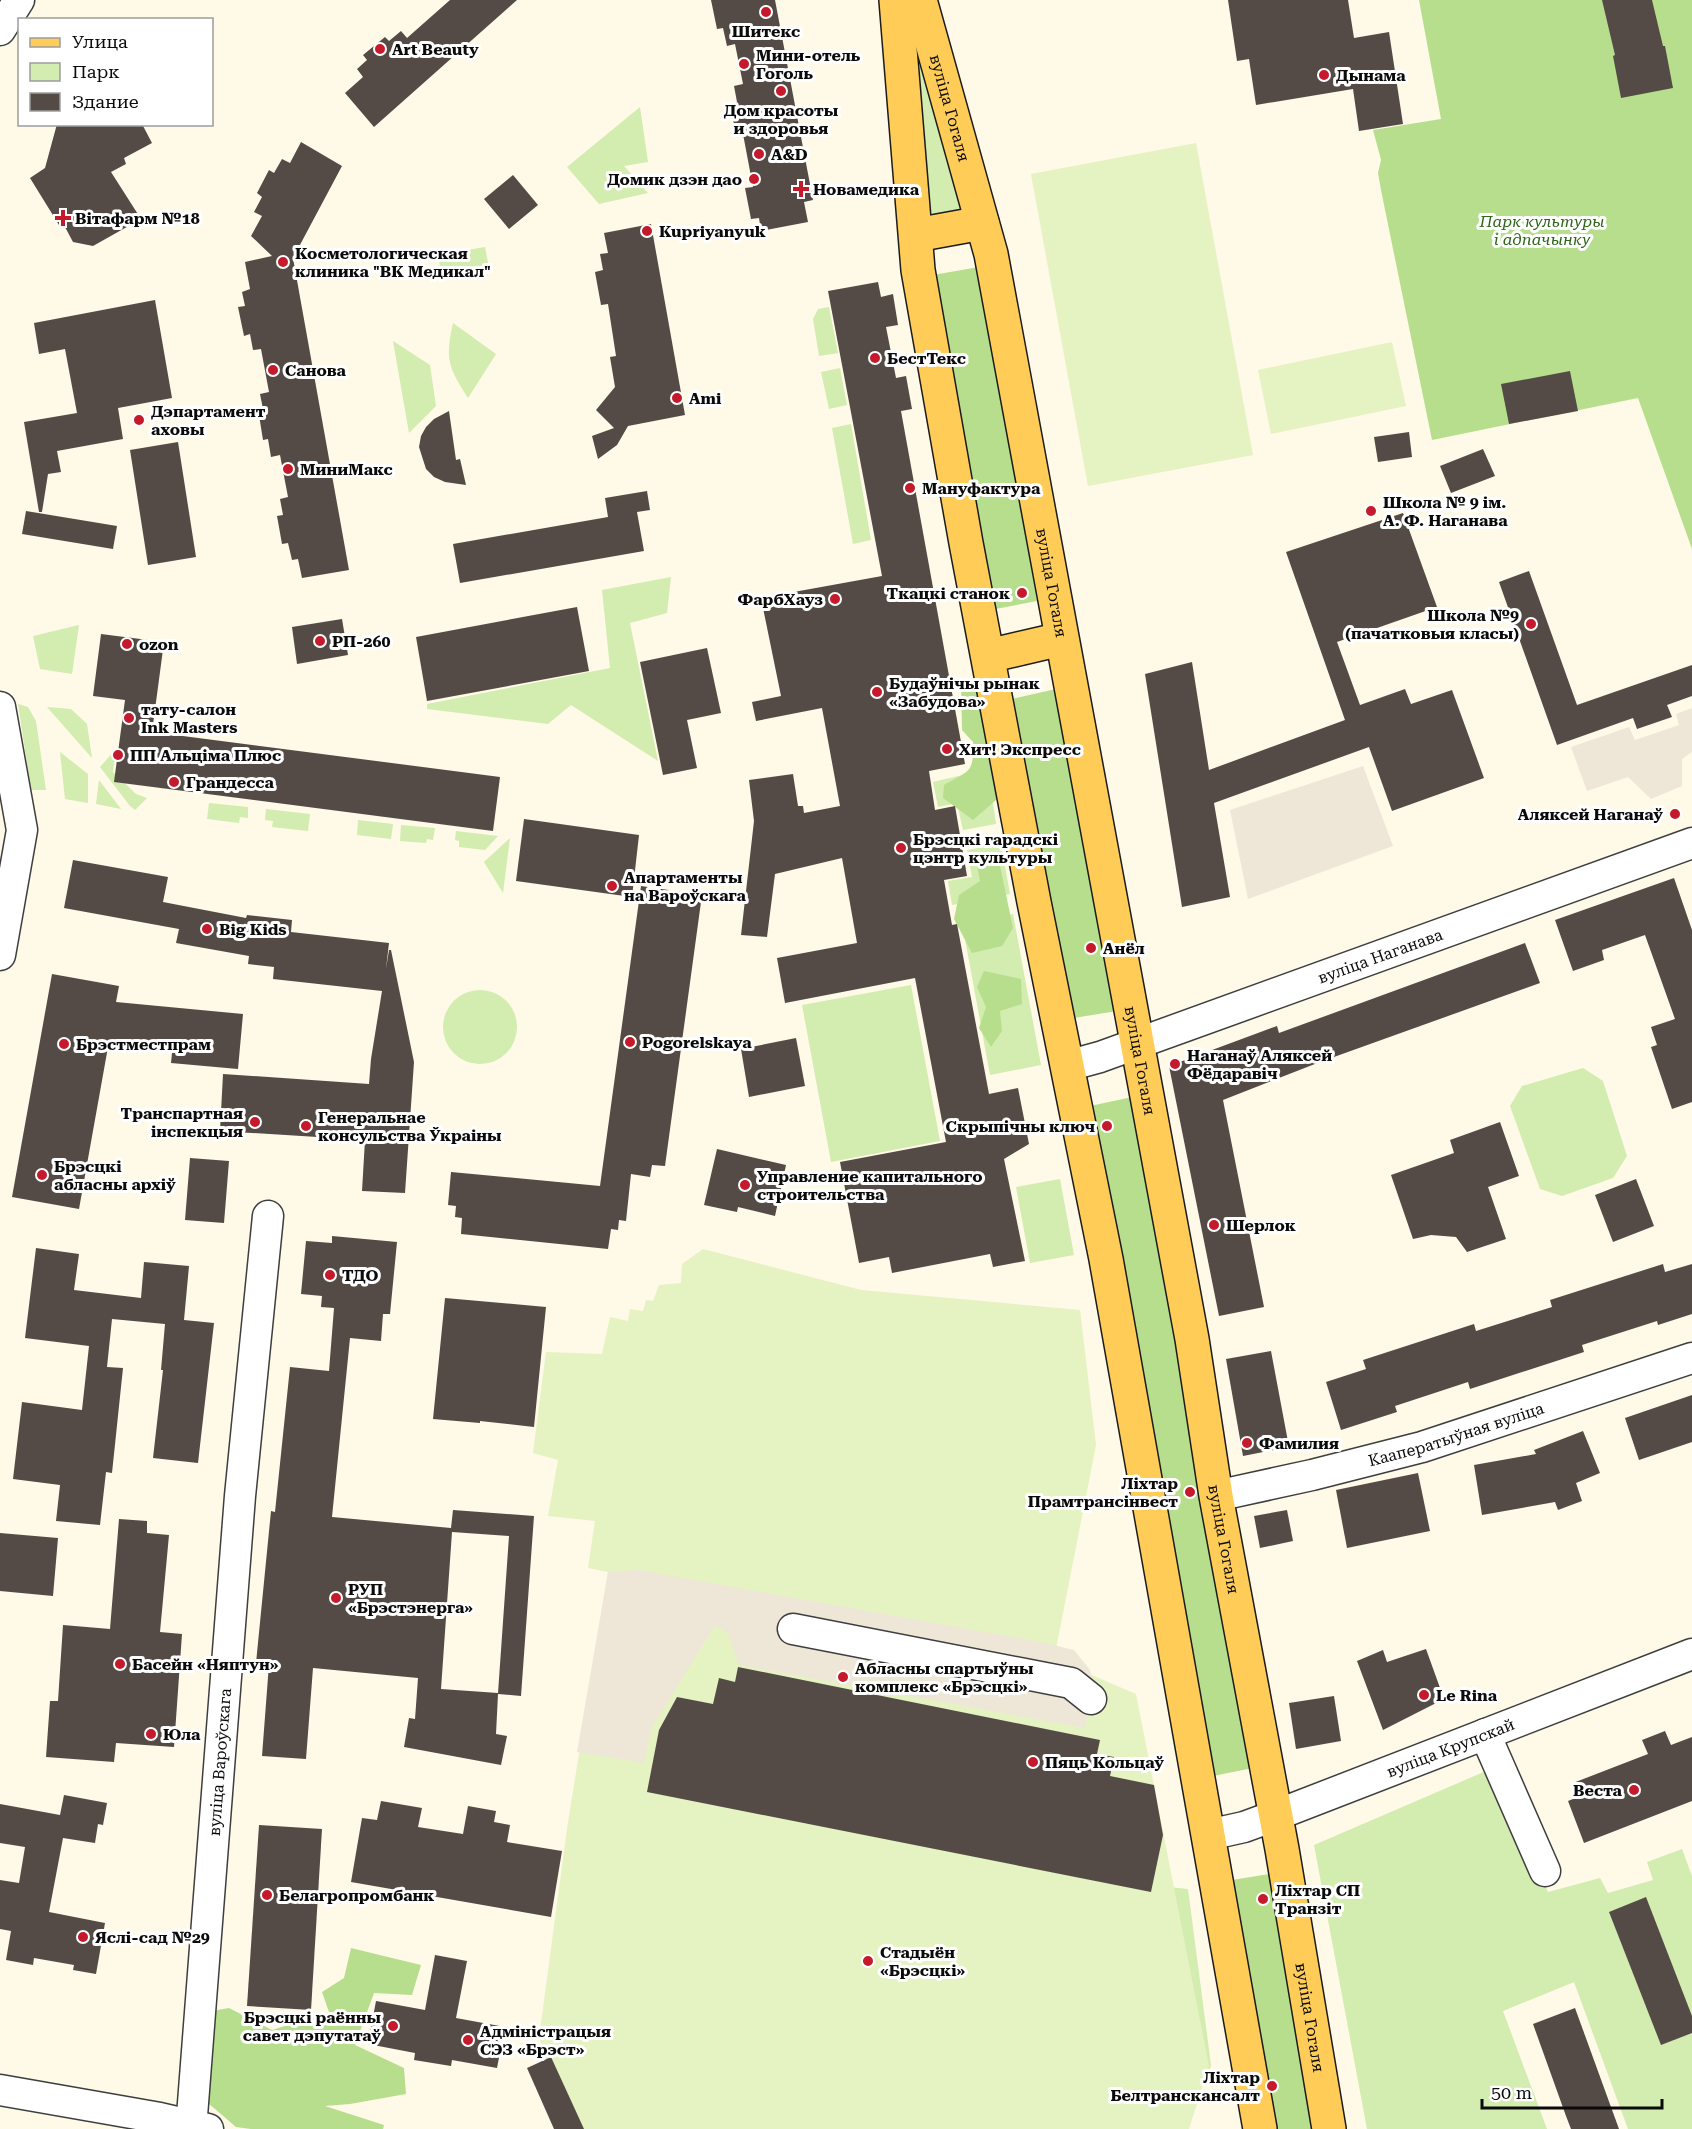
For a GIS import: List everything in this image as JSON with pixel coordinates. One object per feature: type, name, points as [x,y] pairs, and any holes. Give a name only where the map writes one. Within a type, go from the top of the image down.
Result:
[{"type":"main road","points":[[896,0],[918,270],[987,656],[1106,1259],[1260,2129]]},
{"type":"main road","name":"вуліца Гогаля","points":[[920,0],[993,266],[1192,1339],[1216,1496],[1282,1849],[1329,2129]]},
{"type":"main road","points":[[916,235],[982,224]]},
{"type":"main road","points":[[987,656],[1061,639]]},
{"type":"street","points":[[0,30],[20,0]]},
{"type":"street","points":[[0,707],[5,766],[22,830],[0,955]]},
{"type":"street","name":"вуліца Наганава","points":[[1067,1066],[1100,1057],[1692,843]]},
{"type":"street","name":"вуліца Вароўскага","points":[[197,2128],[240,1496],[268,1216]]},
{"type":"street","name":"Кааператыўная вуліца","points":[[1216,1496],[1422,1447],[1692,1358]]},
{"type":"street","points":[[793,1629],[1071,1683],[1091,1699]]},
{"type":"street","name":"вуліца Крупскай","points":[[1208,1835],[1244,1827],[1274,1816],[1692,1653]]},
{"type":"street","points":[[1485,1734],[1545,1871]]},
{"type":"street","points":[[0,2090],[197,2128]]},
{"type":"green space","name":"Парк культуры і адпачынку","points":[[1419,0],[1692,0],[1692,549],[1638,398],[1432,440],[1381,190],[1378,173],[1381,160],[1373,130],[1441,119]]},
{"type":"green space","points":[[907,4],[964,201],[958,214],[935,216],[926,205]]},
{"type":"green space","points":[[640,107],[648,162],[624,166],[648,193],[599,204],[567,167]]},
{"type":"green space","points":[[1196,143],[1253,455],[1088,486],[1031,174]]},
{"type":"green space","points":[[485,247],[490,272],[442,279],[438,255]]},
{"type":"green space","points":[[979,267],[1037,601],[990,610],[933,275]]},
{"type":"green space","points":[[829,307],[838,353],[819,356],[813,319],[818,309]]},
{"type":"green space","points":[[453,323],[496,354],[468,398],[450,362],[449,346]]},
{"type":"green space","points":[[393,341],[430,365],[436,406],[409,433]]},
{"type":"green space","points":[[1392,342],[1406,406],[1271,434],[1258,370]]},
{"type":"green space","points":[[840,368],[847,405],[829,409],[821,372]]},
{"type":"green space","points":[[851,424],[871,540],[853,544],[832,428]]},
{"type":"green space","points":[[671,577],[667,613],[630,623],[658,761],[571,705],[548,724],[427,709],[427,704],[610,668],[602,590]]},
{"type":"green space","points":[[79,625],[72,674],[40,669],[33,636]]},
{"type":"green space","points":[[975,678],[983,693],[1004,793],[973,820],[943,798],[944,785],[969,770],[973,760],[973,742],[962,730],[961,682]]},
{"type":"green space","points":[[1056,689],[1117,1011],[1067,1019],[1007,700]]},
{"type":"green space","points":[[18,704],[28,707],[36,721],[46,790],[31,790]]},
{"type":"green space","points":[[47,707],[71,709],[87,724],[92,758]]},
{"type":"green space","points":[[116,749],[113,772],[136,794],[147,798],[135,810],[100,767]]},
{"type":"green space","points":[[60,752],[88,774],[88,803],[65,799]]},
{"type":"green space","points":[[988,769],[996,824],[963,830],[957,803],[938,807],[933,782]]},
{"type":"green space","points":[[99,780],[121,809],[96,804]]},
{"type":"green space","points":[[209,803],[248,807],[248,818],[240,817],[239,823],[207,819]]},
{"type":"green space","points":[[266,809],[310,814],[308,831],[272,827],[273,821],[265,820]]},
{"type":"green space","points":[[358,820],[393,824],[391,839],[357,835]]},
{"type":"green space","points":[[401,825],[435,828],[433,840],[427,839],[426,843],[400,841]]},
{"type":"green space","points":[[456,831],[498,836],[485,850],[459,847],[459,841],[455,840]]},
{"type":"green space","points":[[510,838],[503,893],[484,862]]},
{"type":"green space","points":[[1001,844],[1010,894],[952,905],[948,881],[972,877],[967,850]]},
{"type":"green space","points":[[987,854],[1000,866],[1013,928],[1002,946],[972,953],[954,919],[959,895],[980,881],[976,860]]},
{"type":"green space","points":[[1013,914],[1041,1065],[990,1075],[962,923]]},
{"type":"green space","points":[[984,971],[1021,979],[1022,1004],[1000,1011],[1002,1031],[991,1047],[979,1028],[986,1007],[977,987]]},
{"type":"green space","points":[[911,985],[940,1141],[831,1162],[802,1005]]},
{"type":"green space","points":[[473,990],[487,990],[501,996],[511,1006],[517,1020],[517,1034],[511,1048],[501,1058],[487,1064],[473,1064],[459,1058],[449,1048],[443,1034],[443,1020],[449,1006],[459,996]]},
{"type":"green space","points":[[1583,1068],[1603,1081],[1627,1156],[1613,1178],[1562,1196],[1540,1189],[1510,1106],[1522,1086]]},
{"type":"green space","points":[[1137,1096],[1258,1767],[1213,1776],[1090,1106]]},
{"type":"green space","points":[[1060,1179],[1074,1255],[1030,1263],[1016,1187]]},
{"type":"green space","name":"Абласны спартыўны комплекс «Брэсцкі»","points":[[703,1249],[861,1290],[1080,1310],[1096,1445],[1054,1659],[1136,1694],[1209,2066],[1189,2129],[570,2129],[539,2038],[567,1829],[608,1572],[588,1568],[595,1521],[548,1516],[558,1460],[533,1453],[546,1352],[602,1354],[610,1317],[628,1321],[630,1309],[643,1311],[646,1300],[653,1301],[659,1285],[681,1283],[682,1264]]},
{"type":"green space","points":[[1493,1768],[1548,1892],[1600,1878],[1608,1893],[1653,1880],[1647,1862],[1682,1849],[1692,1876],[1692,2129],[1628,2129],[1574,1982],[1503,2011],[1547,2129],[1367,2129],[1314,1845]]},
{"type":"green space","points":[[1275,1873],[1320,2129],[1271,2129],[1226,1881]]},
{"type":"green space","points":[[1168,1887],[1188,1889],[1211,2065],[1206,2082],[1194,2077]]},
{"type":"green space","points":[[351,1948],[421,1965],[412,1995],[374,1993],[355,2045],[404,2068],[406,2094],[325,2106],[384,2125],[383,2129],[236,2127],[208,2103],[206,2012],[229,2008],[272,2030],[329,2012],[322,1992],[344,1978]]},
{"type":"shaded area","points":[[1692,708],[1692,752],[1682,759],[1682,786],[1651,799],[1628,777],[1587,791],[1571,747],[1629,727],[1635,740],[1679,725],[1676,714]]},
{"type":"shaded area","points":[[1363,766],[1393,846],[1248,899],[1230,810]]},
{"type":"shaded area","points":[[639,1570],[1041,1642],[1074,1650],[1090,1670],[1093,1686],[1085,1728],[739,1665],[728,1633],[715,1625],[651,1729],[644,1763],[577,1752],[608,1572]]},
{"type":"building","points":[[450,0],[517,0],[374,127],[345,93],[363,77],[357,69],[367,60],[363,55],[385,37],[389,41],[401,31],[407,38]]},
{"type":"building","points":[[711,0],[775,0],[813,200],[804,202],[808,222],[761,231],[759,218],[751,219],[745,188],[753,187],[743,134],[736,135],[730,104],[737,102],[734,86],[743,84],[735,44],[727,46],[723,28],[717,29]]},
{"type":"building","name":"Дынама","points":[[1228,0],[1348,0],[1354,38],[1389,32],[1403,124],[1359,131],[1353,89],[1256,105],[1249,59],[1237,61]]},
{"type":"building","points":[[1602,0],[1652,0],[1663,46],[1665,46],[1673,88],[1621,98],[1613,56],[1615,55]]},
{"type":"building","points":[[56,126],[143,126],[152,143],[124,158],[126,164],[111,172],[141,219],[93,246],[73,242],[65,227],[59,225],[30,178],[45,168]]},
{"type":"building","points":[[301,142],[342,166],[293,258],[349,570],[302,578],[298,559],[292,560],[288,543],[282,544],[277,516],[283,515],[280,499],[288,497],[280,455],[271,457],[268,439],[263,440],[259,415],[264,414],[260,394],[269,392],[261,349],[253,350],[250,334],[244,336],[238,307],[245,306],[242,292],[250,289],[245,262],[272,256],[251,236],[262,216],[254,212],[262,197],[257,193],[269,170],[274,173],[282,159],[290,163]]},
{"type":"building","points":[[513,175],[538,205],[509,229],[484,199]]},
{"type":"building","points":[[651,224],[685,415],[628,426],[617,445],[598,459],[592,436],[614,428],[596,410],[615,387],[610,357],[616,356],[608,304],[601,305],[595,272],[603,270],[600,254],[608,253],[604,233]]},
{"type":"building","points":[[878,282],[881,297],[893,294],[898,325],[886,327],[896,378],[906,376],[912,409],[901,411],[965,764],[929,771],[935,810],[955,806],[967,876],[944,880],[952,925],[957,924],[989,1094],[1018,1088],[1029,1144],[1004,1159],[1025,1261],[993,1267],[990,1254],[892,1273],[889,1257],[859,1263],[840,1162],[946,1142],[915,978],[785,1003],[777,958],[857,943],[842,858],[775,874],[767,937],[741,935],[754,821],[749,780],[793,774],[798,806],[803,806],[804,813],[840,806],[822,708],[756,721],[752,702],[781,696],[761,598],[882,576],[828,291]]},
{"type":"building","points":[[155,300],[172,398],[118,408],[123,439],[57,451],[61,472],[48,474],[42,512],[39,512],[24,422],[77,413],[65,349],[39,354],[34,323]]},
{"type":"building","points":[[1570,371],[1578,411],[1509,424],[1501,384]]},
{"type":"building","points":[[449,411],[456,460],[460,459],[466,485],[445,482],[434,477],[426,469],[419,447],[426,427],[434,419]]},
{"type":"building","points":[[1409,432],[1412,457],[1378,462],[1374,437]]},
{"type":"building","points":[[178,442],[196,557],[148,565],[130,450]]},
{"type":"building","points":[[1483,449],[1495,476],[1451,493],[1440,466]]},
{"type":"building","points":[[647,491],[650,510],[637,512],[644,551],[460,583],[453,544],[608,517],[605,498]]},
{"type":"building","points":[[26,511],[117,526],[113,549],[22,534]]},
{"type":"building","points":[[1403,513],[1437,607],[1337,642],[1360,705],[1405,689],[1411,704],[1452,690],[1484,778],[1392,811],[1369,747],[1214,803],[1230,897],[1182,907],[1145,674],[1192,662],[1209,770],[1345,720],[1286,552]]},
{"type":"building","name":"Школа №9 (пачатковыя класы)","points":[[1529,571],[1577,705],[1692,665],[1692,696],[1667,705],[1672,717],[1637,729],[1633,718],[1557,745],[1499,582]]},
{"type":"building","points":[[577,607],[589,671],[427,701],[416,637]]},
{"type":"building","name":"РП-260","points":[[342,619],[348,655],[297,664],[292,627]]},
{"type":"building","points":[[101,634],[164,642],[152,732],[500,777],[493,831],[114,782],[125,700],[93,696]]},
{"type":"building","points":[[707,648],[721,713],[687,720],[697,768],[663,775],[640,662]]},
{"type":"building","points":[[524,819],[639,835],[632,897],[516,881]]},
{"type":"building","points":[[73,860],[168,877],[163,902],[246,918],[247,915],[292,920],[291,932],[389,943],[386,969],[389,950],[391,950],[414,1062],[405,1193],[362,1191],[365,1140],[220,1131],[223,1074],[369,1084],[382,991],[273,979],[274,967],[248,964],[249,956],[176,943],[179,929],[64,908]]},
{"type":"building","points":[[1674,878],[1692,930],[1692,1102],[1672,1109],[1651,1047],[1657,1045],[1651,1027],[1675,1019],[1645,935],[1602,950],[1604,960],[1573,971],[1555,920]]},
{"type":"building","points":[[641,886],[689,893],[688,900],[701,902],[665,1166],[652,1165],[650,1177],[631,1174],[626,1221],[619,1220],[618,1230],[611,1229],[608,1249],[461,1234],[462,1218],[455,1217],[456,1206],[448,1205],[451,1172],[600,1186]]},
{"type":"building","points":[[1525,943],[1540,983],[1320,1062],[1223,1100],[1264,1307],[1219,1316],[1169,1066],[1277,1026],[1279,1033]]},
{"type":"building","points":[[52,974],[119,986],[116,1002],[243,1014],[238,1069],[171,1063],[172,1053],[108,1047],[79,1209],[12,1197]]},
{"type":"building","points":[[796,1038],[805,1086],[749,1097],[741,1049]]},
{"type":"building","points":[[1500,1122],[1519,1176],[1488,1187],[1506,1239],[1467,1252],[1456,1237],[1431,1235],[1413,1239],[1391,1175],[1454,1153],[1450,1140]]},
{"type":"building","name":"Управление капитального строительства","points":[[717,1149],[786,1165],[775,1216],[738,1207],[737,1212],[704,1205]]},
{"type":"building","points":[[190,1158],[229,1161],[224,1223],[185,1220]]},
{"type":"building","points":[[1636,1179],[1654,1226],[1613,1242],[1595,1195]]},
{"type":"building","points":[[332,1236],[397,1242],[390,1314],[383,1314],[381,1341],[350,1338],[332,1517],[451,1528],[453,1510],[534,1516],[521,1696],[498,1694],[496,1734],[507,1736],[501,1765],[404,1747],[409,1718],[415,1719],[418,1678],[313,1668],[306,1759],[262,1756],[269,1664],[256,1663],[271,1511],[275,1512],[290,1367],[329,1371],[334,1308],[321,1307],[322,1296],[301,1294],[306,1241],[332,1243]],"holes":[[[452,1532],[509,1536],[498,1693],[441,1689]]]},
{"type":"building","points":[[36,1248],[79,1254],[74,1290],[141,1298],[144,1262],[189,1266],[184,1320],[214,1323],[198,1463],[153,1458],[163,1370],[161,1370],[165,1324],[112,1319],[107,1367],[123,1368],[112,1473],[106,1472],[100,1525],[56,1521],[60,1485],[13,1479],[22,1402],[82,1410],[89,1346],[25,1338]]},
{"type":"building","points":[[1663,1264],[1665,1272],[1692,1264],[1692,1314],[1658,1325],[1657,1321],[1582,1345],[1584,1352],[1470,1389],[1468,1382],[1395,1406],[1397,1412],[1341,1430],[1326,1382],[1366,1369],[1363,1360],[1474,1324],[1476,1331],[1552,1307],[1550,1300]]},
{"type":"building","points":[[445,1298],[546,1307],[534,1427],[433,1419]]},
{"type":"building","points":[[1271,1351],[1289,1447],[1243,1456],[1226,1359]]},
{"type":"building","points":[[1692,1395],[1692,1442],[1639,1460],[1625,1418]]},
{"type":"building","points":[[1583,1431],[1600,1473],[1576,1483],[1582,1501],[1558,1510],[1555,1502],[1482,1515],[1474,1465],[1536,1454],[1534,1450]]},
{"type":"building","points":[[1418,1473],[1430,1531],[1347,1548],[1336,1490]]},
{"type":"building","points":[[1287,1510],[1293,1541],[1260,1548],[1254,1516]]},
{"type":"building","name":"Басейн «Няптун»","points":[[119,1519],[147,1521],[147,1533],[169,1535],[160,1632],[182,1634],[174,1747],[116,1743],[114,1762],[46,1757],[50,1701],[58,1701],[63,1625],[110,1629]]},
{"type":"building","points":[[0,1533],[58,1538],[53,1596],[0,1591]]},
{"type":"building","points":[[1426,1649],[1444,1699],[1383,1730],[1357,1661],[1383,1650],[1387,1662]]},
{"type":"building","name":"Абласны спартыўны комплекс «Брэсцкі»","points":[[738,1667],[1100,1740],[1097,1754],[1114,1757],[1110,1776],[1154,1785],[1163,1835],[1151,1892],[647,1792],[659,1730],[677,1697],[713,1704],[719,1678],[735,1682]]},
{"type":"building","points":[[1334,1696],[1341,1741],[1296,1749],[1289,1703]]},
{"type":"building","name":"Веста","points":[[1665,1731],[1671,1745],[1692,1737],[1692,1801],[1584,1843],[1568,1801],[1578,1797],[1573,1783],[1648,1754],[1642,1740]]},
{"type":"building","points":[[64,1795],[107,1803],[103,1825],[98,1824],[95,1843],[63,1838],[49,1912],[105,1923],[96,1974],[73,1970],[74,1965],[34,1958],[33,1965],[6,1960],[11,1931],[0,1929],[0,1880],[19,1883],[25,1847],[0,1843],[0,1804],[60,1815]]},
{"type":"building","points":[[381,1801],[422,1808],[418,1827],[463,1834],[468,1806],[496,1811],[494,1822],[510,1825],[507,1842],[562,1851],[551,1917],[351,1882],[362,1818],[377,1820]]},
{"type":"building","points":[[259,1825],[322,1829],[311,2010],[247,2006]]},
{"type":"building","points":[[1646,1897],[1692,2016],[1692,2033],[1661,2045],[1609,1912]]},
{"type":"building","points":[[435,1955],[467,1961],[456,2018],[505,2027],[497,2068],[452,2060],[451,2066],[414,2060],[415,2053],[368,2044],[376,2001],[425,2010]]},
{"type":"building","points":[[1575,2008],[1619,2129],[1571,2129],[1566,2116],[1533,2024]]},
{"type":"building","points":[[551,2057],[584,2129],[554,2129],[527,2068]]},
{"type":"place","name":"Шитекс","points":[[766,12]]},
{"type":"place","name":"Art Beauty","points":[[380,49]]},
{"type":"place","name":"Мини-отель Гоголь","points":[[744,64]]},
{"type":"place","name":"Дынама","points":[[1324,75]]},
{"type":"place","name":"Дом красоты и здоровья","points":[[781,91]]},
{"type":"place","name":"A&D","points":[[759,154]]},
{"type":"place","name":"Домик дзэн дао","points":[[754,179]]},
{"type":"place","name":"Новамедика","points":[[801,189]]},
{"type":"place","name":"Вітафарм №18","points":[[63,218]]},
{"type":"place","name":"Kupriyanyuk","points":[[647,231]]},
{"type":"place","name":"Косметологическая клиника \"ВК Медикал\"","points":[[283,262]]},
{"type":"place","name":"БестТекс","points":[[875,358]]},
{"type":"place","name":"Санова","points":[[273,370]]},
{"type":"place","name":"Ami","points":[[677,398]]},
{"type":"place","name":"Дэпартамент аховы","points":[[139,420]]},
{"type":"place","name":"МиниМакс","points":[[288,469]]},
{"type":"place","name":"Мануфактура","points":[[910,488]]},
{"type":"place","name":"Школа № 9 ім. А. Ф. Наганава","points":[[1371,511]]},
{"type":"place","name":"Ткацкі станок","points":[[1022,593]]},
{"type":"place","name":"ФарбХауз","points":[[835,599]]},
{"type":"place","name":"Школа №9 (пачатковыя класы)","points":[[1531,624]]},
{"type":"place","name":"РП-260","points":[[320,641]]},
{"type":"place","name":"ozon","points":[[127,644]]},
{"type":"place","name":"Будаўнічы рынак «Забудова»","points":[[877,692]]},
{"type":"place","name":"тату-салон Ink Masters","points":[[129,718]]},
{"type":"place","name":"Хит! Экспресс","points":[[947,749]]},
{"type":"place","name":"ПП Альціма Плюс","points":[[118,755]]},
{"type":"place","name":"Грандесса","points":[[174,782]]},
{"type":"place","name":"Аляксей Наганаў","points":[[1675,814]]},
{"type":"place","name":"Брэсцкі гарадскі цэнтр культуры","points":[[901,848]]},
{"type":"place","name":"Апартаменты на Вароўскага","points":[[612,886]]},
{"type":"place","name":"Big Kids","points":[[207,929]]},
{"type":"place","name":"Анёл","points":[[1091,948]]},
{"type":"place","name":"Pogorelskaya","points":[[630,1042]]},
{"type":"place","name":"Брэстместпрам","points":[[64,1044]]},
{"type":"place","name":"Наганаў Аляксей Фёдаравіч","points":[[1175,1064]]},
{"type":"place","name":"Транспартная інспекцыя","points":[[255,1122]]},
{"type":"place","name":"Генеральнае консульства Ўкраіны","points":[[306,1126]]},
{"type":"place","name":"Скрыпічны ключ","points":[[1107,1126]]},
{"type":"place","name":"Брэсцкі абласны архіў","points":[[42,1175]]},
{"type":"place","name":"Управление капитального строительства","points":[[745,1185]]},
{"type":"place","name":"Шерлок","points":[[1214,1225]]},
{"type":"place","name":"ТДО","points":[[330,1275]]},
{"type":"place","name":"Фамилия","points":[[1247,1443]]},
{"type":"place","name":"Ліхтар Прамтрансінвест","points":[[1190,1492]]},
{"type":"place","name":"РУП «Брэстэнерга»","points":[[336,1598]]},
{"type":"place","name":"Басейн «Няптун»","points":[[120,1664]]},
{"type":"place","name":"Абласны спартыўны комплекс «Брэсцкі»","points":[[843,1677]]},
{"type":"place","name":"Le Rina","points":[[1424,1695]]},
{"type":"place","name":"Юла","points":[[151,1734]]},
{"type":"place","name":"Пяць Кольцаў","points":[[1033,1762]]},
{"type":"place","name":"Веста","points":[[1634,1790]]},
{"type":"place","name":"Белагропромбанк","points":[[267,1895]]},
{"type":"place","name":"Ліхтар СП Транзіт","points":[[1263,1899]]},
{"type":"place","name":"Яслі-сад №29","points":[[83,1937]]},
{"type":"place","name":"Стадыён «Брэсцкі»","points":[[868,1961]]},
{"type":"place","name":"Брэсцкі раённы савет дэпутатаў","points":[[393,2026]]},
{"type":"place","name":"Адміністрацыя СЭЗ «Брэст»","points":[[468,2040]]},
{"type":"place","name":"Ліхтар Белтранскансалт","points":[[1272,2086]]}]
